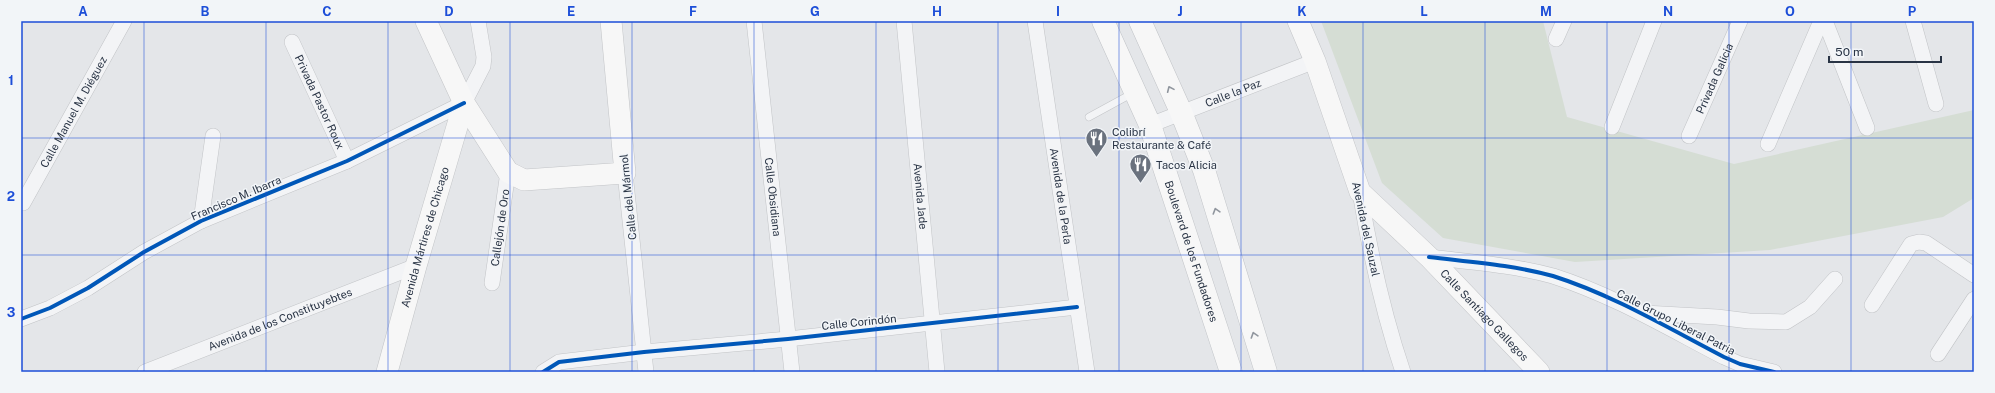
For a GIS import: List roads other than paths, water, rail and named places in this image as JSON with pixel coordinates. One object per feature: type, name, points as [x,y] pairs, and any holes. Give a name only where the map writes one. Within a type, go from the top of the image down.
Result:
[{"type":"main road","name":"Boulevard de los Fundadores","points":[[1103,21],[1150,125],[1231,372]]},
{"type":"main road","points":[[1140,21],[1181,112],[1204,170],[1266,372]]},
{"type":"street","name":"Calle Manuel M. Diéguez","points":[[23,203],[124,21]]},
{"type":"street","points":[[426,21],[464,103],[508,172],[524,180],[625,173]]},
{"type":"street","points":[[464,103],[483,66],[484,57],[478,21]]},
{"type":"street","name":"Calle del Mármol","points":[[610,21],[646,372]]},
{"type":"street","name":"Calle Obsidiana","points":[[754,21],[792,372]]},
{"type":"street","name":"Avenida Jade","points":[[904,21],[937,372]]},
{"type":"street","name":"Avenida de la Perla","points":[[1035,21],[1087,372]]},
{"type":"street","name":"Avenida del Sauzal","points":[[1298,21],[1316,61],[1360,192],[1370,254],[1402,372]]},
{"type":"street","points":[[1556,39],[1564,21]]},
{"type":"street","points":[[1612,127],[1654,21]]},
{"type":"street","name":"Privada Galicia","points":[[1689,136],[1740,21]]},
{"type":"street","points":[[1768,144],[1821,21]]},
{"type":"street","points":[[1825,21],[1867,128]]},
{"type":"street","points":[[1913,21],[1936,104]]},
{"type":"street","name":"Privada Pastor Roux","points":[[292,42],[347,161]]},
{"type":"street","name":"Calle la Paz","points":[[1150,125],[1316,61]]},
{"type":"street","name":"Francisco M. Ibarra","points":[[21,319],[50,308],[88,288],[144,252],[201,221],[347,161],[464,103]]},
{"type":"street","name":"Avenida Mártires de Chicago","points":[[387,372],[416,266],[464,103]]},
{"type":"street","points":[[201,221],[214,136]]},
{"type":"street","name":"Callejón de Oro","points":[[492,283],[508,172]]},
{"type":"street","name":"Calle Santiago Gallegos","points":[[1360,192],[1429,257],[1539,372]]},
{"type":"street","points":[[1872,305],[1911,244],[1919,242],[1926,243],[1974,274]]},
{"type":"street","name":"Calle Grupo Liberal Patria","points":[[1429,257],[1514,268],[1552,276],[1586,288],[1740,364],[1774,372]]},
{"type":"street","name":"Avenida de los Constituyebtes","points":[[145,372],[416,266]]},
{"type":"street","points":[[1639,313],[1717,316],[1749,321],[1786,322],[1810,307],[1835,279]]},
{"type":"street","points":[[1938,354],[1974,299]]},
{"type":"street","name":"Calle Corindón","points":[[543,372],[558,362],[644,352],[788,339],[1077,307]]},
{"type":"lane","points":[[1089,117],[1135,92]]},
{"type":"place","name":"Colibrí Restaurante & Café","points":[[1096,158]]},
{"type":"place","name":"Tacos Alicia","points":[[1141,184]]}]
